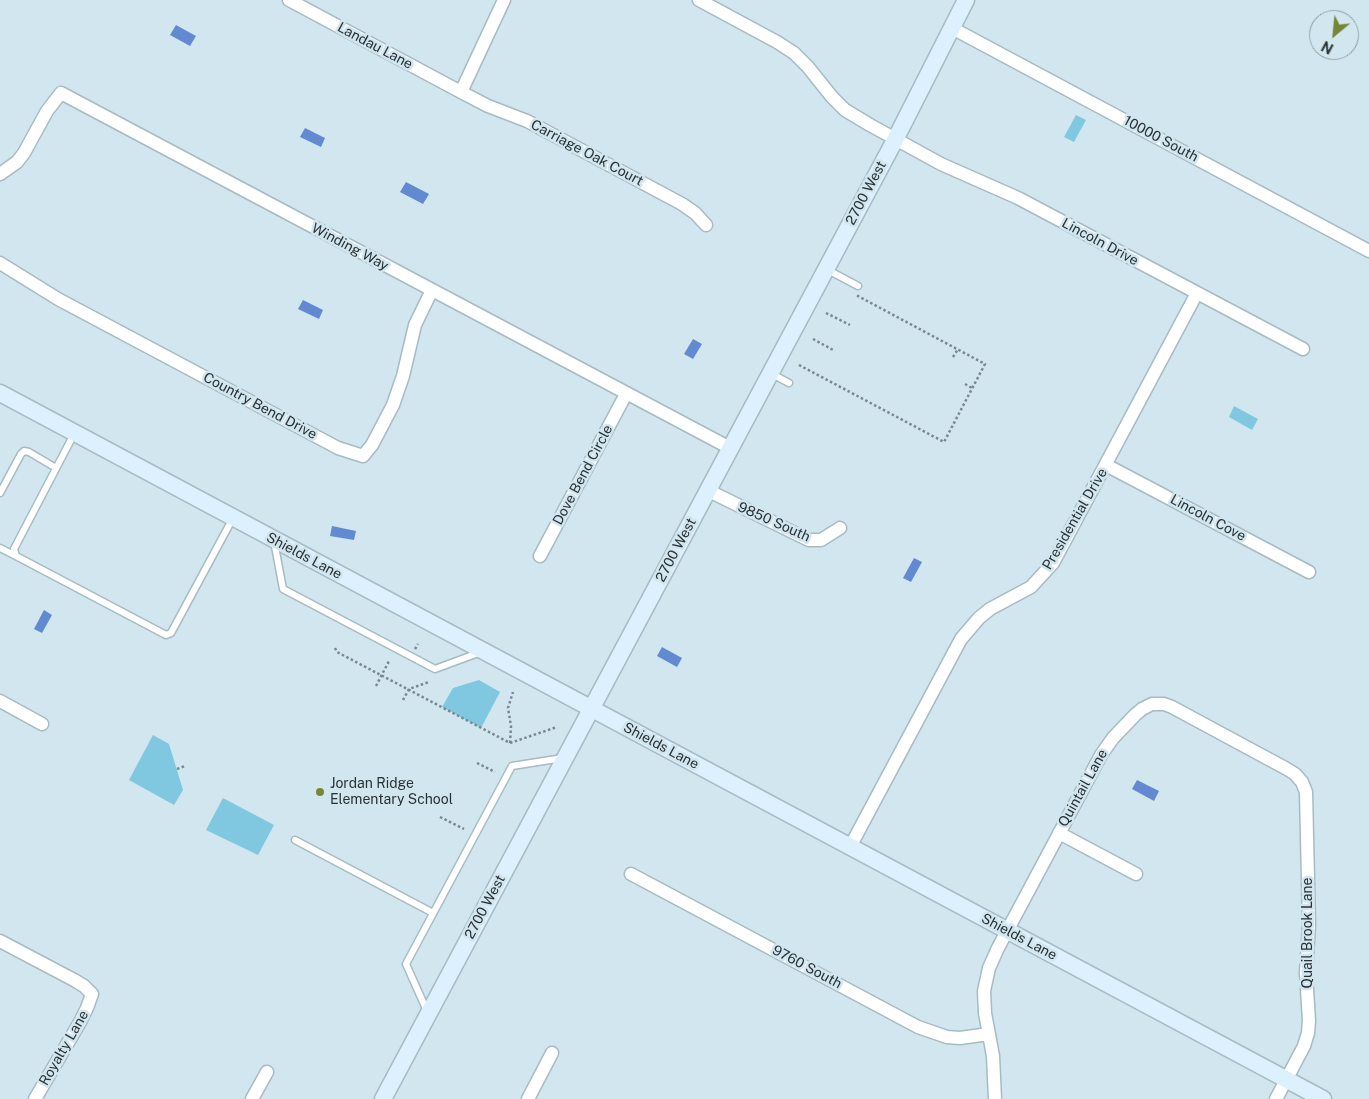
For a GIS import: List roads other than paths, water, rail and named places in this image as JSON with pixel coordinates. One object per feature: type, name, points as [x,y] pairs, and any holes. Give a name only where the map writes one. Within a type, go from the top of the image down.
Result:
[{"type":"main road","name":"2700 West","points":[[383,1099],[895,140],[966,0]]},
{"type":"main road","name":"Shields Lane","points":[[1,397],[74,433],[1323,1099]]},
{"type":"street","name":"Landau Lane","points":[[289,0],[461,92]]},
{"type":"street","points":[[461,92],[504,0]]},
{"type":"street","name":"Lincoln Drive","points":[[699,0],[794,53],[845,110],[895,140],[941,164],[1018,198],[1303,349]]},
{"type":"street","name":"10000 South","points":[[952,28],[1369,252]]},
{"type":"street","name":"Carriage Oak Court","points":[[461,92],[488,106],[527,120],[682,204],[695,213],[706,225]]},
{"type":"street","name":"Winding Way","points":[[0,174],[17,162],[24,153],[47,111],[61,93],[730,448]]},
{"type":"street","name":"Country Bend Drive","points":[[0,263],[67,304],[338,448],[363,456],[372,445],[396,398],[415,325],[432,290]]},
{"type":"street","name":"Presidential Drive","points":[[850,847],[961,639],[979,618],[990,609],[1031,587],[1043,576],[1062,548],[1197,293]]},
{"type":"street","name":"Dove Bend Circle","points":[[540,556],[626,394]]},
{"type":"street","name":"Lincoln Cove","points":[[1106,465],[1309,572]]},
{"type":"street","name":"9850 South","points":[[707,490],[809,540],[822,540],[840,528]]},
{"type":"street","points":[[0,702],[42,724]]},
{"type":"street","name":"Quintail Lane","points":[[995,1099],[993,1056],[984,991],[989,968],[1059,833],[1107,746],[1134,715],[1152,704],[1164,704],[1172,707],[1296,774],[1302,782]]},
{"type":"street","name":"Quail Brook Lane","points":[[1276,1099],[1304,1046],[1309,1021],[1306,973],[1309,925],[1307,802],[1302,782]]},
{"type":"street","points":[[1059,833],[1136,874]]},
{"type":"street","name":"9760 South","points":[[631,874],[918,1027],[947,1037],[960,1038],[989,1034]]},
{"type":"street","name":"Royalty Lane","points":[[0,940],[74,980],[92,994],[80,1022],[35,1099]]},
{"type":"street","points":[[528,1099],[552,1053]]},
{"type":"street","points":[[252,1099],[267,1072]]},
{"type":"lane","points":[[826,269],[858,286]]},
{"type":"lane","points":[[770,373],[789,383]]},
{"type":"lane","points":[[16,556],[14,549],[74,433]]},
{"type":"lane","points":[[0,493],[20,454],[24,451],[56,468]]},
{"type":"lane","points":[[0,548],[166,635],[170,632],[233,518]]},
{"type":"lane","points":[[274,540],[283,589],[435,669],[484,652]]},
{"type":"lane","points":[[428,1015],[406,964],[512,766],[564,758]]},
{"type":"lane","points":[[295,840],[433,913]]},
{"type":"place","name":"Jordan Ridge Elementary School","points":[[320,792]]}]
